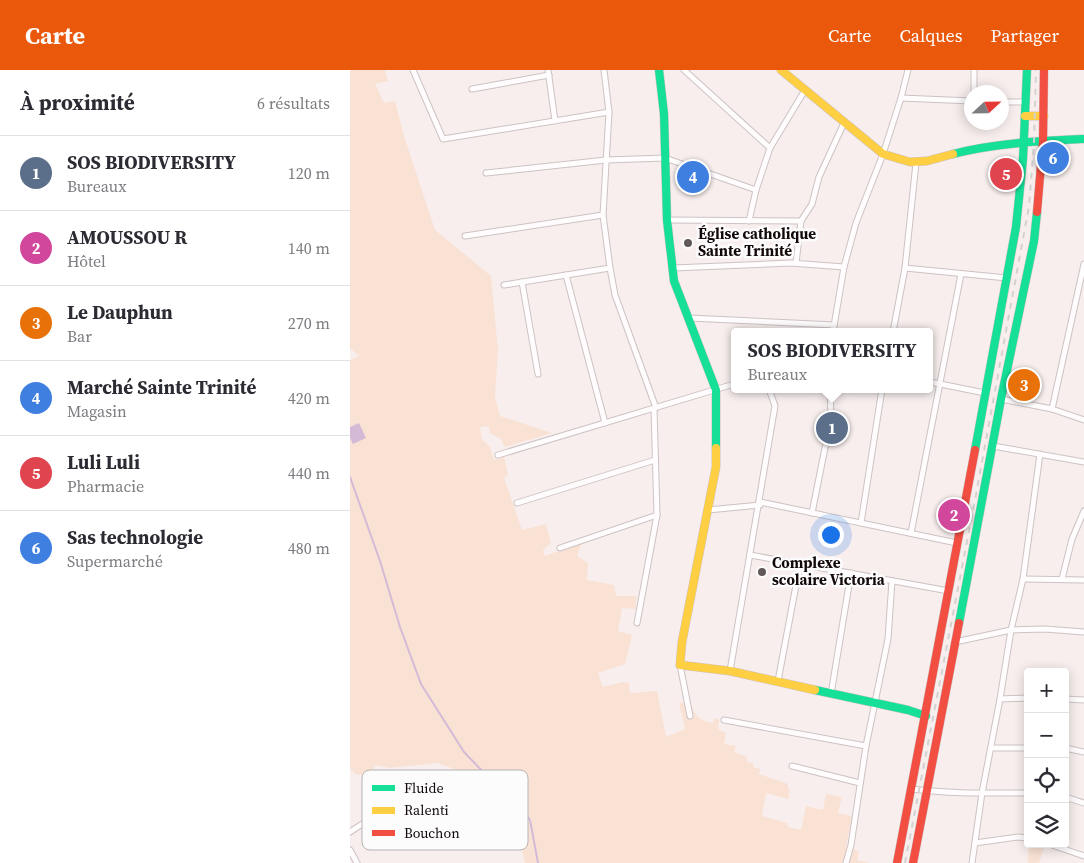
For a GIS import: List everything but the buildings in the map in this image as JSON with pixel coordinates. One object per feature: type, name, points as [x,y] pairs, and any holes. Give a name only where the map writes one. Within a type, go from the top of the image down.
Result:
[{"type":"main road","points":[[659,70],[664,114],[666,220],[674,281],[716,390],[716,467],[682,642],[680,665],[730,671],[926,716]]},
{"type":"main road","points":[[781,70],[883,154],[916,163],[968,150],[1043,141],[1084,140]]},
{"type":"main road","points":[[897,863],[1007,278],[1020,197],[1027,70]]},
{"type":"main road","points":[[913,863],[1001,399],[1034,241],[1043,141],[1044,70]]},
{"type":"main road","points":[[1025,116],[1044,116]]},
{"type":"main road","points":[[965,499],[982,501]]},
{"type":"main road","points":[[928,706],[942,708]]},
{"type":"street","points":[[413,70],[444,139],[609,112]]},
{"type":"street","points":[[604,70],[609,112],[603,215],[610,268],[615,295],[655,408],[657,515],[637,623]]},
{"type":"street","points":[[684,70],[770,148]]},
{"type":"street","points":[[834,328],[844,267],[856,223],[883,154],[902,98],[908,70]]},
{"type":"street","points":[[974,70],[974,85]]},
{"type":"street","points":[[472,89],[549,73],[555,121]]},
{"type":"street","points":[[749,221],[756,190],[770,148],[805,90]]},
{"type":"street","points":[[902,98],[964,101]]},
{"type":"street","points":[[1009,102],[1026,102]]},
{"type":"street","points":[[796,263],[801,221],[812,204],[820,177],[844,123]]},
{"type":"street","points":[[486,173],[606,160],[665,158],[756,190]]},
{"type":"street","points":[[894,328],[905,268],[916,163]]},
{"type":"street","points":[[465,236],[603,215]]},
{"type":"street","points":[[666,220],[801,221]]},
{"type":"street","points":[[673,268],[796,263],[844,267]]},
{"type":"street","points":[[1052,409],[1084,264]]},
{"type":"street","points":[[504,285],[610,268]]},
{"type":"street","points":[[905,268],[1007,278]]},
{"type":"street","points":[[911,533],[961,274]]},
{"type":"street","points":[[566,275],[605,423]]},
{"type":"street","points":[[522,282],[538,374]]},
{"type":"street","points":[[689,318],[834,325]]},
{"type":"street","points":[[933,383],[985,394]]},
{"type":"street","points":[[498,455],[731,385]]},
{"type":"street","points":[[730,671],[775,406],[770,393]]},
{"type":"street","points":[[812,513],[831,418],[830,393]]},
{"type":"street","points":[[861,523],[881,393]]},
{"type":"street","points":[[1001,399],[1052,409],[1084,420]]},
{"type":"street","points":[[993,446],[1084,462]]},
{"type":"street","points":[[972,863],[982,793],[1011,630],[1023,579],[1040,454]]},
{"type":"street","points":[[517,503],[655,460]]},
{"type":"street","points":[[708,510],[768,504],[957,543]]},
{"type":"street","points":[[1062,579],[1072,539],[1084,511]]},
{"type":"street","points":[[560,548],[657,515]]},
{"type":"street","points":[[750,555],[949,591]]},
{"type":"street","points":[[778,681],[800,564]]},
{"type":"street","points":[[831,694],[851,573]]},
{"type":"street","points":[[1023,579],[1084,580]]},
{"type":"street","points":[[846,863],[851,845],[866,746],[888,639],[892,581]]},
{"type":"street","points":[[955,642],[1011,630],[1044,629],[1084,632]]},
{"type":"street","points":[[680,665],[690,716]]},
{"type":"street","points":[[1000,699],[1024,698]]},
{"type":"street","points":[[1069,699],[1084,700]]},
{"type":"street","points":[[724,720],[866,746]]},
{"type":"street","points":[[991,748],[1024,748]]},
{"type":"street","points":[[1069,749],[1084,752]]},
{"type":"street","points":[[792,766],[860,783]]},
{"type":"street","points":[[912,789],[1024,793]]},
{"type":"street","points":[[1069,798],[1084,803]]},
{"type":"street","points":[[350,832],[362,824]]},
{"type":"street","points":[[975,843],[1024,838]]},
{"type":"street","points":[[1061,848],[1084,856]]},
{"type":"street","points":[[350,850],[357,863]]},
{"type":"shaded area","points":[[350,70],[385,70],[388,81],[375,84],[384,103],[395,101],[404,136],[435,230],[491,276],[498,350],[495,397],[500,416],[552,433],[505,447],[501,439],[490,433],[489,426],[480,427],[482,439],[490,447],[494,460],[504,456],[508,475],[504,478],[522,530],[546,524],[551,543],[543,550],[545,556],[582,542],[577,556],[588,563],[587,580],[614,585],[616,596],[637,596],[635,609],[622,608],[618,631],[632,635],[625,664],[598,673],[603,687],[623,682],[629,683],[630,693],[657,691],[666,737],[685,729],[679,703],[690,702],[693,710],[704,721],[713,723],[714,718],[719,720],[718,729],[726,733],[724,744],[736,746],[734,752],[747,757],[747,762],[753,763],[753,767],[760,769],[759,774],[788,784],[790,790],[788,799],[766,793],[762,816],[787,823],[788,827],[801,830],[806,806],[823,810],[826,794],[842,797],[838,813],[852,816],[846,847],[859,851],[857,860],[870,863],[525,863],[522,850],[528,850],[528,770],[457,770],[437,763],[390,768],[375,765],[373,770],[362,770],[362,775],[355,774],[350,768],[350,438],[353,444],[359,423],[350,427],[350,360],[359,356],[350,348]]},
{"type":"shaded area","points":[[359,423],[366,438],[353,444],[350,438],[350,427]]},
{"type":"shaded area","points":[[1029,848],[1044,848],[1039,863],[1028,863]]},
{"type":"waterway","points":[[350,477],[421,684],[464,752],[481,770]]},
{"type":"waterway","points":[[528,817],[538,863]]},
{"type":"railway","points":[[905,863],[1029,206],[1034,143],[1036,70]]},
{"type":"traffic: fast","points":[[659,70],[664,114],[667,220],[674,281],[716,390],[716,448]]},
{"type":"traffic: fast","points":[[975,450],[1016,227],[1023,159],[1027,70]]},
{"type":"traffic: fast","points":[[953,154],[1002,145],[1084,139]]},
{"type":"traffic: fast","points":[[959,623],[1002,394],[1034,241],[1037,212]]},
{"type":"traffic: fast","points":[[815,690],[908,710],[926,716]]},
{"type":"traffic: slow","points":[[781,70],[883,154],[910,162],[927,161],[953,154]]},
{"type":"traffic: slow","points":[[1025,116],[1044,116]]},
{"type":"traffic: slow","points":[[716,448],[716,467],[682,642],[680,665],[730,671],[815,690]]},
{"type":"traffic: jam","points":[[1037,212],[1043,141],[1044,70]]},
{"type":"traffic: jam","points":[[897,863],[975,450]]},
{"type":"traffic: jam","points":[[913,863],[959,623]]},
{"type":"place","name":"Sas technologie","points":[[1053,158]]},
{"type":"place","name":"Luli Luli","points":[[1006,174]]},
{"type":"place","name":"Marché Sainte Trinité","points":[[693,177]]},
{"type":"place","name":"Église catholique Sainte Trinité","points":[[688,243]]},
{"type":"place","name":"Le Dauphun","points":[[1024,385]]},
{"type":"place","name":"SOS BIODIVERSITY","points":[[832,428]]},
{"type":"place","name":"AMOUSSOU R","points":[[954,515]]},
{"type":"place","name":"Complexe scolaire Victoria","points":[[762,572]]}]
